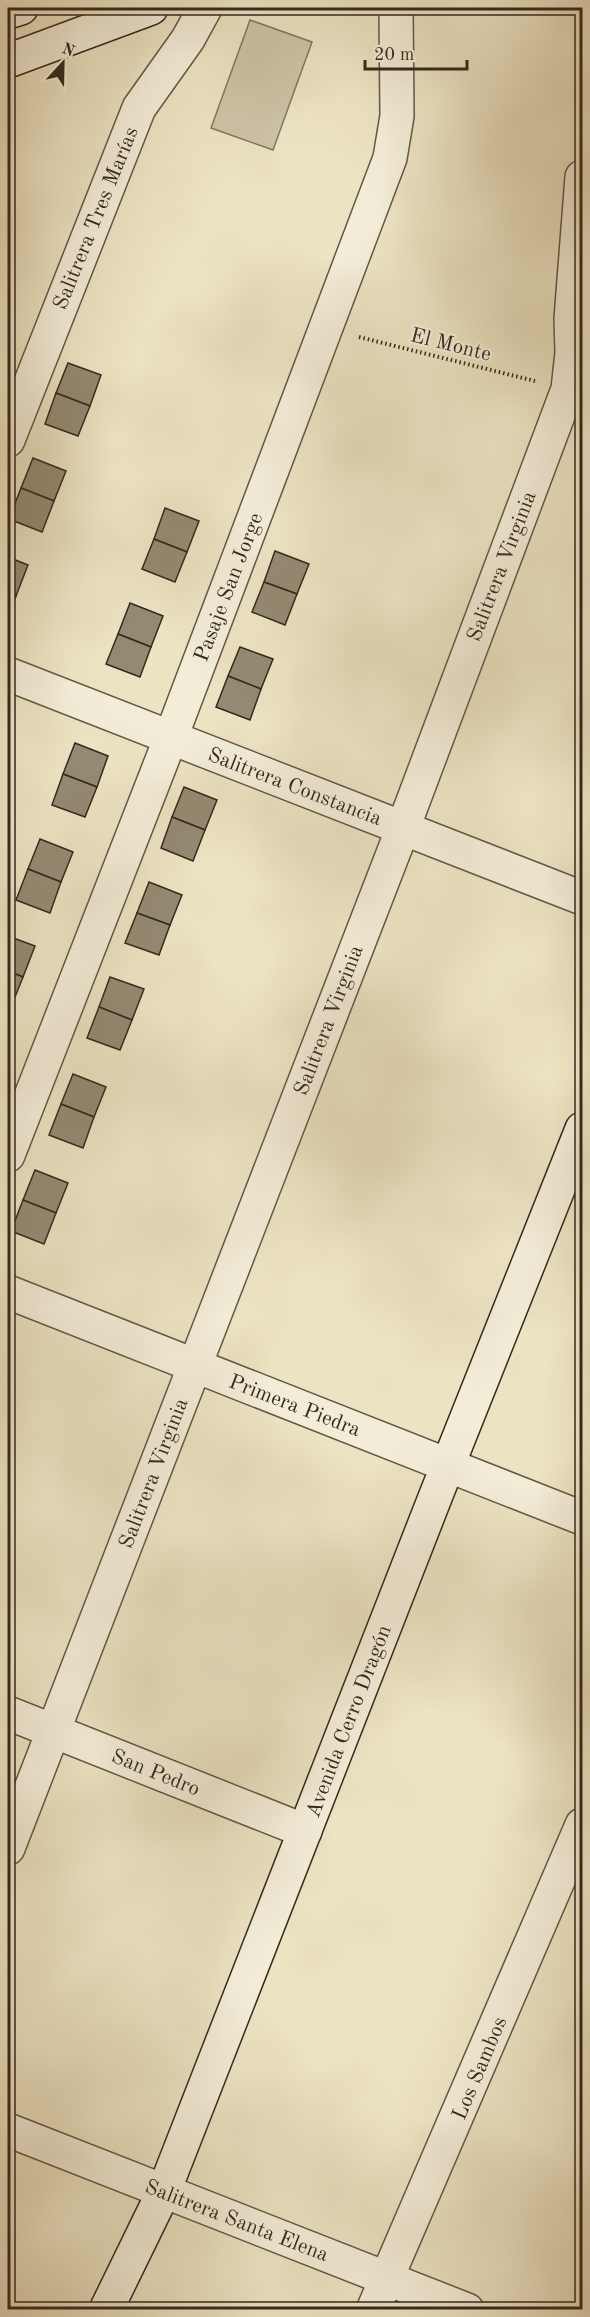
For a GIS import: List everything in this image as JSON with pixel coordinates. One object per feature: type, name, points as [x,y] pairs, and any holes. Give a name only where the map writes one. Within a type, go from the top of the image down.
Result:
[{"type":"street","points":[[8,12],[21,8]]},
{"type":"street","points":[[8,61],[151,8]]},
{"type":"street","name":"Salitrera Tres Marías","points":[[8,440],[139,108],[189,39],[205,8]]},
{"type":"street","name":"Pasaje San Jorge","points":[[8,1155],[171,737],[383,179],[395,137],[398,94],[396,8]]},
{"type":"street","name":"Salitrera Virginia","points":[[8,1848],[403,828],[568,389],[582,177]]},
{"type":"street","name":"Salitrera Constancia","points":[[8,674],[582,898]]},
{"type":"street","name":"Avenida Cerro Dragón","points":[[106,2310],[164,2192],[582,1129]]},
{"type":"street","name":"Primera Piedra","points":[[8,1292],[582,1518]]},
{"type":"street","name":"San Pedro","points":[[8,1713],[305,1831]]},
{"type":"street","name":"Los Sambos","points":[[373,2310],[582,1825]]},
{"type":"street","name":"Salitrera Santa Elena","points":[[8,2130],[467,2310]]},
{"type":"path","name":"El Monte","points":[[326,329],[568,389]]},
{"type":"shaded area","points":[[250,20],[312,42],[273,150],[211,128]]},
{"type":"building","points":[[68,363],[101,375],[90,406],[56,393]]},
{"type":"building","points":[[56,393],[90,406],[78,436],[45,424]]},
{"type":"building","points":[[33,458],[66,471],[54,501],[21,488]]},
{"type":"building","points":[[21,488],[54,501],[42,532],[9,519]]},
{"type":"building","points":[[165,508],[199,521],[187,552],[154,539]]},
{"type":"building","points":[[154,539],[187,552],[175,582],[142,569]]},
{"type":"building","points":[[275,551],[309,564],[297,594],[264,582]]},
{"type":"building","points":[[8,557],[28,565],[16,596],[8,592]]},
{"type":"building","points":[[264,582],[297,594],[285,625],[252,612]]},
{"type":"building","points":[[8,592],[16,596],[8,617]]},
{"type":"building","points":[[130,603],[163,616],[151,647],[118,634]]},
{"type":"building","points":[[118,634],[151,647],[140,677],[106,664]]},
{"type":"building","points":[[240,647],[273,659],[261,689],[228,676]]},
{"type":"building","points":[[228,676],[261,689],[250,720],[216,707]]},
{"type":"building","points":[[75,743],[108,756],[97,787],[63,774]]},
{"type":"building","points":[[63,774],[97,787],[85,817],[52,805]]},
{"type":"building","points":[[184,787],[217,800],[205,830],[172,817]]},
{"type":"building","points":[[172,817],[205,830],[193,861],[161,848]]},
{"type":"building","points":[[40,839],[73,852],[61,882],[28,869]]},
{"type":"building","points":[[28,869],[61,882],[50,913],[16,900]]},
{"type":"building","points":[[149,882],[182,895],[170,925],[137,913]]},
{"type":"building","points":[[137,913],[170,925],[159,955],[125,943]]},
{"type":"building","points":[[8,936],[35,946],[23,977],[8,971]]},
{"type":"building","points":[[8,971],[23,977],[11,1007],[8,1006]]},
{"type":"building","points":[[110,977],[144,989],[132,1020],[99,1007]]},
{"type":"building","points":[[99,1007],[132,1020],[120,1050],[87,1038]]},
{"type":"building","points":[[73,1074],[106,1087],[94,1117],[61,1104]]},
{"type":"building","points":[[61,1104],[94,1117],[83,1148],[49,1135]]},
{"type":"building","points":[[35,1170],[68,1183],[56,1213],[23,1200]]},
{"type":"building","points":[[23,1200],[56,1213],[44,1244],[11,1231]]}]
